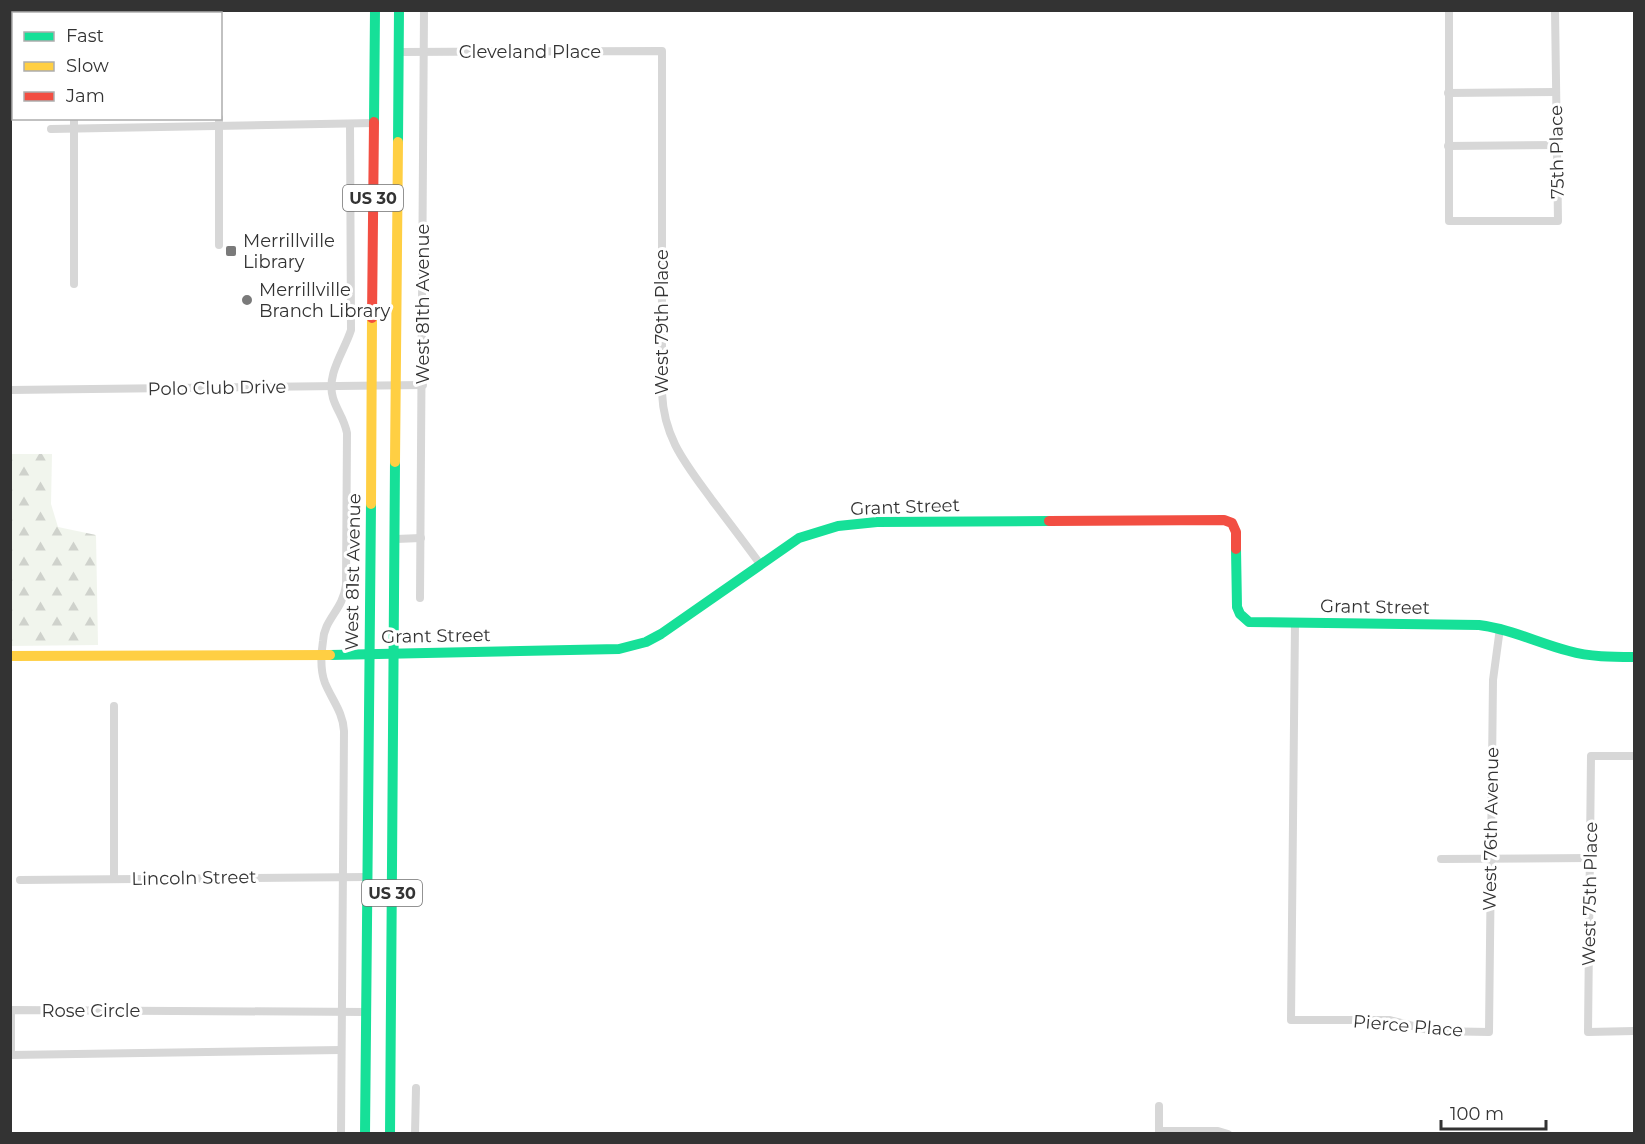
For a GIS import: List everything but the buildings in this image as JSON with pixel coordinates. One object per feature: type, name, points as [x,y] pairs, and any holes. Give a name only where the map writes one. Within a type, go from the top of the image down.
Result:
[{"type":"main road","name":"West 81st Avenue","points":[[365,1134],[375,10]]},
{"type":"main road","name":"US 30","points":[[390,1134],[399,10]]},
{"type":"main road","name":"Grant Street","points":[[10,656],[600,651],[646,642],[670,629],[799,538],[838,526],[877,522],[1224,520],[1232,523],[1236,532],[1236,603],[1240,614],[1252,623],[1479,625],[1500,628],[1580,653],[1603,657],[1635,657]]},
{"type":"street","name":"West 81th Avenue","points":[[420,598],[424,10]]},
{"type":"street","points":[[1449,10],[1448,146],[1557,145]]},
{"type":"street","name":"75th Place","points":[[1448,146],[1449,221],[1558,221],[1555,10]]},
{"type":"street","name":"Cleveland Place","points":[[399,52],[662,51]]},
{"type":"street","name":"West 79th Place","points":[[662,51],[662,393],[666,423],[679,454],[760,564]]},
{"type":"street","points":[[1448,93],[1556,92]]},
{"type":"street","points":[[74,120],[74,284]]},
{"type":"street","points":[[51,129],[219,122],[374,123]]},
{"type":"street","points":[[219,122],[219,245]]},
{"type":"street","points":[[331,387],[334,368],[347,344],[351,330],[350,124]]},
{"type":"street","name":"Polo Club Drive","points":[[10,390],[423,386]]},
{"type":"street","name":"West 81st Avenue","points":[[331,387],[333,399],[345,420],[347,433],[346,585],[342,603],[324,631],[322,655],[324,679],[344,725],[341,1134]]},
{"type":"street","points":[[396,539],[421,538]]},
{"type":"street","name":"Pierce Place","points":[[1295,623],[1291,1020],[1389,1020],[1433,1031],[1489,1032]]},
{"type":"street","name":"West 76th Avenue","points":[[1489,1032],[1493,680],[1500,628]]},
{"type":"street","points":[[114,706],[114,879]]},
{"type":"street","name":"West 75th Place","points":[[1635,756],[1591,756],[1588,1032],[1635,1031]]},
{"type":"street","points":[[1441,859],[1590,858]]},
{"type":"street","name":"Lincoln Street","points":[[20,880],[367,877]]},
{"type":"street","name":"Rose Circle","points":[[342,1050],[11,1055],[11,1010],[366,1012]]},
{"type":"street","points":[[415,1134],[416,1088]]},
{"type":"street","points":[[1160,1106],[1159,1132],[1218,1131],[1228,1134]]},
{"type":"green space","points":[[11,454],[52,454],[51,504],[58,527],[96,535],[98,645],[11,646]]},
{"type":"traffic: fast","points":[[374,122],[375,10]]},
{"type":"traffic: fast","points":[[398,142],[399,10]]},
{"type":"traffic: fast","points":[[390,1134],[395,462]]},
{"type":"traffic: fast","points":[[365,1134],[371,504]]},
{"type":"traffic: fast","points":[[330,655],[619,649],[646,642],[661,634],[799,538],[838,526],[877,522],[1049,521]]},
{"type":"traffic: fast","points":[[1236,549],[1237,607],[1240,614],[1249,622],[1479,625],[1577,653],[1634,657]]},
{"type":"traffic: slow","points":[[395,462],[398,142]]},
{"type":"traffic: slow","points":[[371,504],[372,318]]},
{"type":"traffic: slow","points":[[10,656],[330,655]]},
{"type":"traffic: jam","points":[[372,318],[374,122]]},
{"type":"traffic: jam","points":[[1049,521],[1224,520],[1232,523],[1236,532],[1236,549]]},
{"type":"place","name":"Merrillville Library","points":[[231,251]]},
{"type":"place","name":"Merrillville Branch Library","points":[[247,300]]}]
